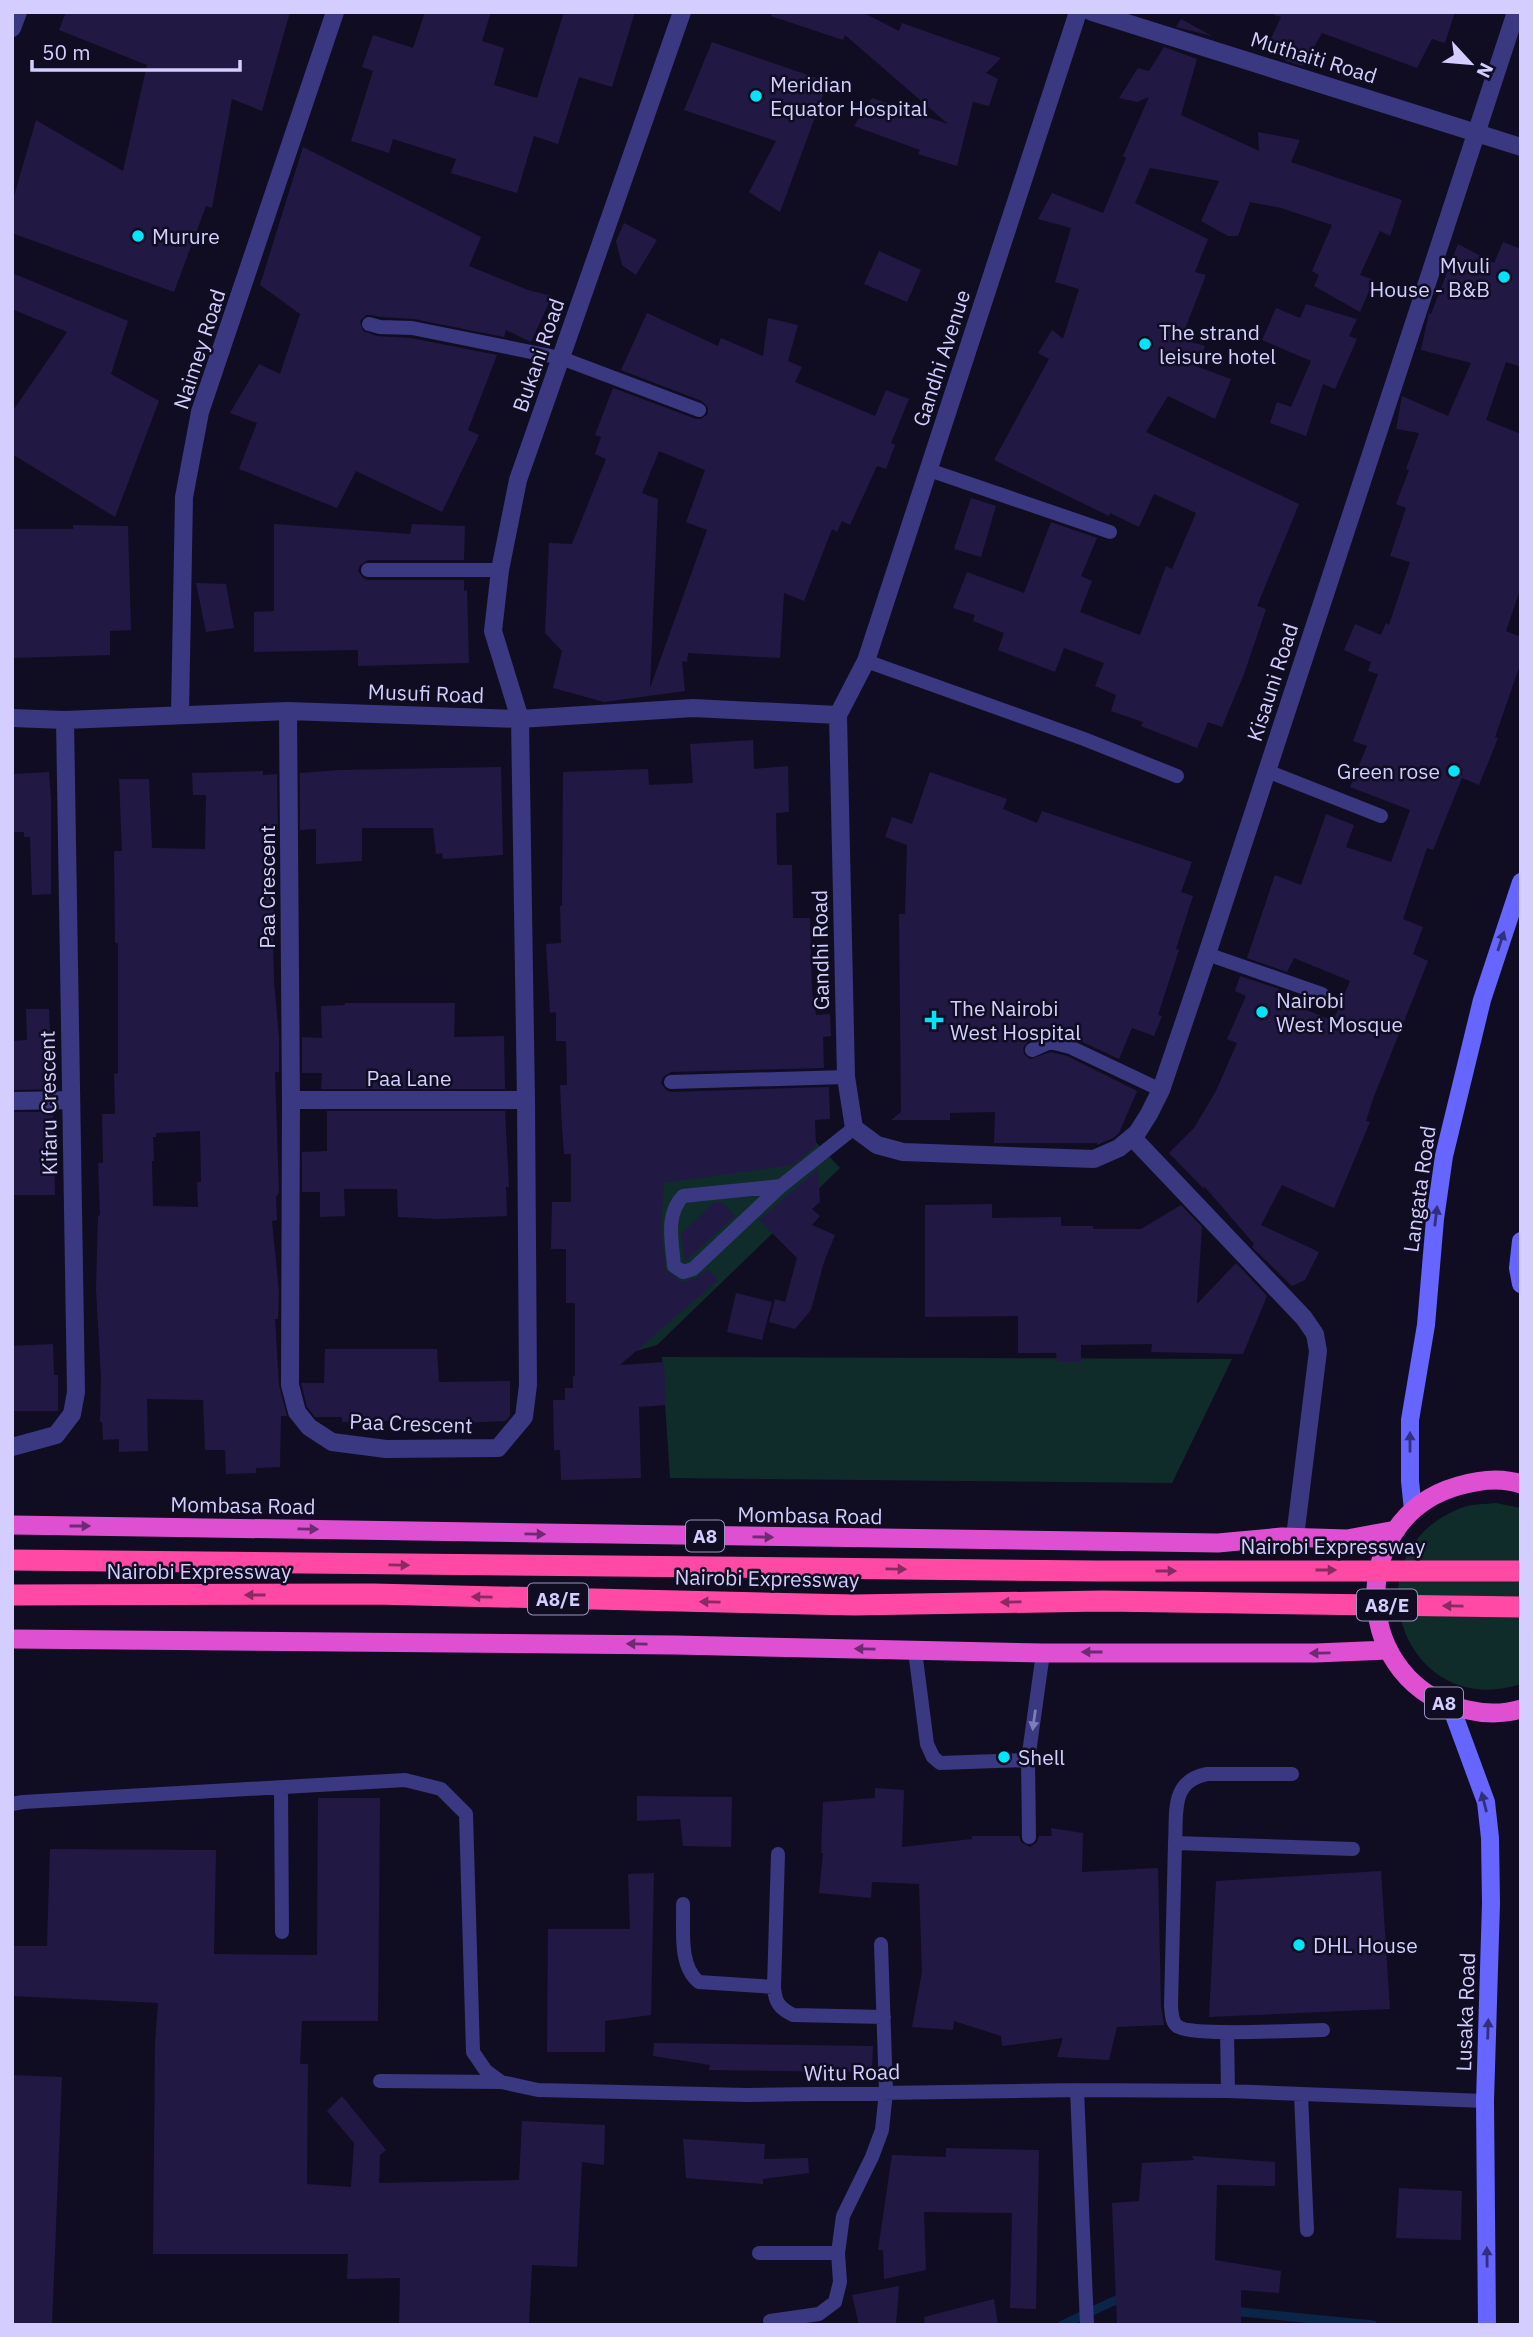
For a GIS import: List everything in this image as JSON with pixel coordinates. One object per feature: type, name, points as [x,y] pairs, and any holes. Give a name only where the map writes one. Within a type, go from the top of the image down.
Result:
[{"type":"highway","name":"A8","points":[[1521,1484],[1513,1481],[1477,1480],[1443,1490],[1413,1510],[1396,1530],[1382,1557],[1375,1587],[1376,1618],[1388,1650],[1397,1667],[1413,1683],[1431,1697],[1451,1707],[1484,1713],[1521,1709]]},
{"type":"highway","name":"Mombasa Road","points":[[12,1525],[1218,1543],[1295,1537],[1347,1539],[1396,1530]]},
{"type":"highway","name":"Nairobi Expressway","points":[[12,1560],[1084,1571],[1521,1571]]},
{"type":"highway","name":"Nairobi Expressway","points":[[12,1595],[373,1594],[854,1605],[1103,1601],[1521,1606]]},
{"type":"highway","points":[[12,1639],[675,1645],[1043,1653],[1317,1653],[1388,1650]]},
{"type":"main road","name":"Langata Road","points":[[1413,1510],[1410,1420],[1426,1325],[1435,1219],[1444,1156],[1482,1000],[1521,882]]},
{"type":"main road","points":[[1521,1241],[1518,1268],[1521,1283]]},
{"type":"main road","name":"Lusaka Road","points":[[1451,1707],[1486,1802],[1490,1838],[1491,1903],[1485,2101],[1487,2325]]},
{"type":"street","points":[[12,29],[18,12]]},
{"type":"street","name":"Naimey Road","points":[[180,714],[184,497],[200,412],[335,12]]},
{"type":"street","name":"Bukani Road","points":[[520,719],[493,631],[499,570],[519,480],[682,12]]},
{"type":"street","name":"Gandhi Avenue","points":[[838,715],[866,661],[1078,12]]},
{"type":"street","name":"Muthaiti Road","points":[[1092,12],[1521,148]]},
{"type":"street","name":"Kisauni Road","points":[[854,1128],[877,1144],[903,1152],[1094,1159],[1119,1148],[1132,1137],[1149,1114],[1161,1090],[1207,954],[1516,12]]},
{"type":"street","name":"Musufi Road","points":[[12,718],[65,720],[288,711],[520,719],[693,708],[838,715]]},
{"type":"street","name":"Paa Crescent","points":[[288,711],[290,1385],[297,1412],[309,1427],[332,1442],[386,1449],[498,1448],[524,1417],[528,1385],[527,1100],[520,719]]},
{"type":"street","name":"Gandhi Road","points":[[838,715],[846,1077],[854,1128]]},
{"type":"street","name":"Kifaru Crescent","points":[[12,1447],[56,1435],[72,1414],[76,1392],[65,720]]},
{"type":"street","points":[[12,1101],[70,1100]]},
{"type":"street","name":"Paa Lane","points":[[291,1100],[527,1100]]},
{"type":"street","points":[[1132,1137],[1304,1318],[1315,1334],[1318,1351],[1295,1537]]},
{"type":"lane","points":[[369,324],[412,328],[561,358],[699,410]]},
{"type":"lane","points":[[929,470],[1110,532]]},
{"type":"lane","points":[[368,570],[499,570]]},
{"type":"lane","points":[[866,661],[1084,739],[1177,776]]},
{"type":"lane","points":[[1267,771],[1381,816]]},
{"type":"lane","points":[[1207,954],[1322,994]]},
{"type":"lane","points":[[1032,1050],[1050,1042],[1070,1047],[1161,1090]]},
{"type":"lane","points":[[671,1082],[846,1077]]},
{"type":"lane","points":[[781,1186],[683,1196],[676,1204],[671,1217],[674,1266],[683,1272],[693,1269],[781,1186],[854,1128]]},
{"type":"lane","points":[[915,1651],[927,1744],[933,1757],[940,1763],[1028,1760]]},
{"type":"lane","points":[[1030,1837],[1028,1760],[1043,1653]]},
{"type":"lane","points":[[1292,1774],[1207,1774],[1194,1776],[1184,1784],[1178,1800],[1175,1843],[1172,2020],[1178,2027],[1186,2030],[1323,2030]]},
{"type":"lane","points":[[12,1804],[405,1780],[441,1789],[466,1814],[473,2052],[485,2071],[501,2082]]},
{"type":"lane","points":[[281,1788],[282,1932]]},
{"type":"lane","points":[[1175,1843],[1353,1849]]},
{"type":"lane","points":[[778,1854],[774,1987],[775,1999],[780,2009],[793,2015],[884,2017]]},
{"type":"lane","points":[[683,1903],[685,1955],[693,1977],[699,1982],[774,1987]]},
{"type":"lane","points":[[770,2321],[819,2315],[835,2302],[840,2282],[838,2253],[843,2216],[882,2130],[886,2092],[881,1944]]},
{"type":"lane","points":[[1227,2032],[1228,2091]]},
{"type":"lane","name":"Witu Road","points":[[380,2081],[501,2082],[538,2090],[747,2095],[1077,2090],[1228,2091],[1485,2101]]},
{"type":"lane","points":[[1077,2090],[1087,2325]]},
{"type":"lane","points":[[1301,2095],[1307,2230]]},
{"type":"lane","points":[[759,2253],[838,2253]]},
{"type":"green space","points":[[812,1138],[840,1168],[657,1345],[633,1352],[623,1149]]},
{"type":"green space","points":[[662,1357],[1232,1359],[1172,1483],[670,1478]]},
{"type":"green space","points":[[1496,1503],[1521,1508],[1521,1684],[1479,1689],[1445,1679],[1419,1656],[1403,1626],[1398,1592],[1406,1558],[1427,1528],[1464,1507]]},
{"type":"building","points":[[66,12],[290,12],[262,111],[232,99],[212,208],[206,206],[174,292],[12,233],[12,203],[36,120],[123,171],[147,65],[59,30]]},
{"type":"building","points":[[425,12],[491,12],[482,41],[504,48],[494,85],[537,98],[564,12],[635,12],[612,87],[579,77],[558,144],[534,136],[517,193],[451,173],[456,159],[393,139],[389,153],[351,141],[373,71],[362,67],[373,35],[413,48]]},
{"type":"building","points":[[772,12],[862,12],[899,31],[902,23],[1001,58],[986,73],[998,79],[989,106],[973,102],[957,166],[918,154],[920,150],[854,126],[872,98],[948,124],[845,35],[843,40],[771,16]]},
{"type":"building","points":[[1274,12],[1455,12],[1445,43],[1432,39],[1417,68],[1322,33],[1303,66],[1286,61],[1267,47],[1281,17],[1274,15]]},
{"type":"building","points":[[1181,19],[1212,36],[1176,27]]},
{"type":"building","name":"Meridian Equator Hospital","points":[[712,42],[828,82],[780,212],[749,192],[776,141],[684,110]]},
{"type":"building","points":[[1164,47],[1197,59],[1181,115],[1259,151],[1258,132],[1300,140],[1291,162],[1402,200],[1390,236],[1380,231],[1360,275],[1374,280],[1360,312],[1314,286],[1319,275],[1312,271],[1332,225],[1281,208],[1250,202],[1238,236],[1228,236],[1201,221],[1219,181],[1150,168],[1135,203],[1208,239],[1195,272],[1206,275],[1181,339],[1205,346],[1198,367],[1231,379],[1215,419],[1168,396],[1146,432],[1299,504],[1257,606],[1266,609],[1222,727],[1208,722],[1197,748],[1141,726],[1143,722],[1111,711],[1116,695],[1095,686],[1104,663],[1064,648],[1055,672],[998,650],[1004,633],[973,621],[975,615],[953,608],[967,572],[1024,593],[1051,522],[1097,538],[1081,576],[1092,581],[1080,612],[1140,635],[1166,566],[1172,569],[1196,513],[1154,494],[1139,527],[1110,513],[1109,516],[994,460],[1049,359],[1038,353],[1052,330],[1063,339],[1079,289],[1055,282],[1071,228],[1038,219],[1052,193],[1103,213],[1126,158],[1123,156],[1149,97],[1137,102],[1119,98],[1138,68],[1149,71]]},
{"type":"building","points":[[303,147],[481,237],[469,266],[528,290],[552,296],[531,342],[506,330],[504,337],[414,319],[366,315],[360,321],[363,331],[377,336],[411,338],[497,355],[468,430],[479,435],[442,512],[356,471],[337,508],[239,469],[257,423],[230,413],[259,364],[280,374],[300,314],[260,285]]},
{"type":"building","points":[[624,223],[657,240],[636,275],[622,265],[616,241]]},
{"type":"building","points":[[1503,242],[1521,249],[1521,367],[1506,362],[1486,420],[1521,434],[1521,587],[1506,631],[1521,637],[1521,662],[1495,737],[1498,738],[1479,785],[1462,778],[1433,850],[1427,848],[1403,919],[1423,927],[1413,954],[1428,961],[1373,1099],[1366,1121],[1370,1122],[1334,1208],[1282,1185],[1261,1225],[1319,1252],[1305,1280],[1292,1286],[1252,1247],[1254,1244],[1204,1186],[1204,1189],[1169,1153],[1194,1128],[1216,1091],[1237,1043],[1227,1039],[1246,996],[1235,991],[1240,976],[1279,989],[1275,997],[1333,1021],[1350,981],[1294,958],[1287,972],[1247,958],[1275,875],[1301,885],[1326,814],[1354,825],[1346,847],[1391,862],[1410,810],[1350,787],[1367,746],[1353,741],[1378,674],[1368,671],[1371,662],[1344,650],[1355,624],[1381,635],[1386,623],[1389,625],[1410,562],[1390,556],[1406,508],[1396,504],[1419,433],[1396,429],[1402,396],[1448,416],[1471,363],[1421,350],[1429,313],[1431,314],[1458,244],[1494,263]]},
{"type":"building","points":[[879,251],[921,270],[907,302],[864,284]]},
{"type":"building","points":[[12,273],[128,321],[111,374],[159,401],[115,517],[12,454],[12,412],[67,332],[12,309]]},
{"type":"building","points":[[1306,304],[1357,319],[1349,336],[1357,339],[1335,389],[1323,384],[1306,436],[1270,423],[1277,402],[1291,407],[1311,361],[1262,340],[1276,308],[1300,318]]},
{"type":"building","points":[[647,313],[718,346],[721,338],[763,356],[768,318],[798,325],[788,361],[802,367],[795,382],[875,416],[886,390],[909,399],[891,443],[895,445],[886,469],[877,466],[850,525],[842,521],[837,532],[832,529],[804,601],[784,593],[780,658],[688,653],[687,662],[682,661],[685,691],[604,702],[553,688],[562,651],[545,633],[549,543],[572,544],[606,459],[595,454],[601,437],[595,435],[613,388],[696,419],[708,414],[708,408],[702,401],[621,370]],"holes":[[[659,451],[705,470],[686,522],[707,530],[650,688],[658,499],[642,493]]]},
{"type":"building","points":[[971,498],[996,506],[981,557],[954,549]]},
{"type":"building","points":[[274,524],[410,534],[412,524],[465,526],[464,560],[368,560],[360,565],[358,571],[368,580],[464,580],[464,591],[467,590],[469,663],[358,666],[358,650],[254,652],[254,612],[274,611]]},
{"type":"building","points":[[73,525],[128,526],[131,630],[110,631],[110,655],[12,658],[12,529],[73,529]]},
{"type":"building","points":[[196,583],[226,584],[234,628],[206,632]]},
{"type":"building","points":[[753,740],[754,769],[788,766],[789,812],[776,813],[777,865],[792,865],[793,918],[810,918],[812,991],[816,1015],[830,1014],[831,1036],[823,1037],[824,1068],[671,1072],[663,1077],[661,1083],[671,1092],[829,1087],[830,1119],[815,1120],[816,1146],[793,1165],[664,1183],[661,1229],[666,1270],[682,1282],[696,1278],[708,1269],[718,1280],[620,1365],[664,1362],[666,1405],[639,1407],[641,1478],[561,1480],[560,1450],[554,1450],[553,1400],[565,1400],[565,1388],[573,1388],[575,1303],[566,1303],[566,1249],[551,1249],[552,1202],[571,1202],[571,1154],[564,1154],[560,1085],[567,1085],[566,1041],[556,1041],[556,1012],[550,1013],[546,944],[561,943],[563,772],[648,769],[649,785],[693,783],[690,744]]},
{"type":"building","points":[[501,767],[503,855],[443,859],[442,853],[436,854],[433,828],[362,828],[362,861],[316,864],[316,829],[300,830],[300,773]]},
{"type":"building","points":[[263,771],[263,775],[277,774],[278,830],[273,830],[275,886],[272,886],[274,982],[279,1037],[279,1072],[275,1072],[279,1193],[276,1197],[277,1220],[272,1221],[279,1293],[278,1319],[275,1319],[279,1385],[287,1416],[281,1416],[280,1467],[256,1468],[256,1473],[226,1474],[225,1450],[205,1450],[203,1400],[147,1399],[148,1451],[119,1452],[119,1439],[103,1440],[100,1422],[101,1378],[96,1289],[100,1215],[98,1163],[103,1163],[102,1114],[115,1114],[114,1074],[118,1073],[118,943],[115,943],[114,851],[122,851],[119,779],[149,779],[152,848],[205,849],[206,795],[193,795],[192,773]],"holes":[[[200,1131],[201,1182],[197,1182],[198,1207],[153,1206],[152,1161],[153,1137],[156,1137],[156,1133]]]},
{"type":"building","points":[[49,772],[51,894],[32,895],[30,837],[24,837],[24,832],[12,832],[12,774]]},
{"type":"building","points":[[930,772],[1007,799],[1003,809],[1037,823],[1042,811],[1192,862],[1181,892],[1193,896],[1158,1015],[1162,1016],[1154,1036],[1132,1028],[1119,1059],[1074,1038],[1052,1033],[1028,1041],[1023,1048],[1024,1054],[1030,1059],[1051,1052],[1067,1056],[1137,1091],[1119,1133],[1113,1138],[1097,1145],[994,1143],[995,1112],[950,1113],[950,1120],[891,1120],[901,1112],[899,914],[905,914],[907,845],[885,837],[892,817],[912,824]]},
{"type":"building","points":[[345,1003],[455,1003],[454,1037],[504,1036],[505,1089],[321,1089],[322,1073],[302,1073],[302,1037],[322,1038],[321,1006]]},
{"type":"building","points":[[26,1009],[49,1009],[52,1089],[12,1090],[12,1041],[27,1040]]},
{"type":"building","points":[[327,1111],[505,1111],[509,1187],[506,1187],[507,1216],[438,1219],[398,1217],[397,1189],[344,1189],[345,1216],[320,1217],[320,1192],[302,1192],[302,1152],[327,1151]]},
{"type":"building","points":[[12,1112],[53,1112],[55,1195],[12,1195]]},
{"type":"building","points":[[818,1169],[820,1202],[812,1209],[820,1216],[812,1225],[835,1235],[824,1262],[811,1310],[795,1329],[769,1322],[775,1299],[785,1302],[797,1258],[759,1220]]},
{"type":"building","points":[[714,1202],[722,1202],[735,1216],[685,1261],[681,1234]]},
{"type":"building","points":[[992,1204],[992,1218],[1061,1217],[1061,1226],[1093,1226],[1093,1229],[1141,1229],[1181,1205],[1202,1227],[1197,1304],[1236,1263],[1267,1296],[1243,1354],[1151,1352],[1152,1344],[1081,1345],[1081,1362],[1057,1362],[1056,1353],[1018,1353],[1018,1316],[925,1317],[925,1205]]},
{"type":"building","points":[[736,1293],[772,1302],[762,1340],[727,1332]]},
{"type":"building","points":[[53,1344],[54,1375],[58,1375],[58,1411],[12,1411],[12,1346]]},
{"type":"building","points":[[325,1349],[437,1349],[439,1382],[510,1381],[510,1416],[506,1421],[439,1424],[439,1420],[342,1422],[342,1417],[315,1417],[307,1407],[301,1383],[324,1383]]},
{"type":"building","points":[[875,1788],[904,1790],[902,1847],[972,1839],[972,1836],[1019,1836],[1021,1842],[1030,1847],[1037,1842],[1039,1836],[1052,1836],[1051,1828],[1083,1833],[1082,1872],[1158,1868],[1161,2006],[1164,2025],[1117,2027],[1109,2060],[1057,2057],[1063,2038],[1002,2046],[1001,2036],[954,2021],[953,2030],[912,2027],[922,1972],[919,1884],[872,1882],[871,1898],[819,1893],[823,1853],[823,1802],[875,1798]]},
{"type":"building","points":[[637,1796],[732,1797],[731,1847],[683,1846],[680,1819],[637,1821]]},
{"type":"building","points":[[318,1798],[380,1798],[378,2021],[302,2021],[300,2064],[308,2064],[307,2184],[351,2187],[354,2143],[327,2111],[342,2096],[386,2150],[380,2155],[379,2183],[519,2180],[522,2121],[605,2125],[604,2165],[582,2162],[577,2267],[532,2265],[529,2325],[399,2325],[400,2278],[347,2279],[348,2254],[153,2254],[155,2044],[158,2003],[12,1996],[12,1946],[47,1946],[50,1849],[216,1850],[214,1954],[317,1955]]},
{"type":"building","name":"DHL House","points":[[1381,1871],[1390,2009],[1209,2017],[1216,1881]]},
{"type":"building","points":[[654,1873],[651,2015],[605,2021],[605,2052],[547,2052],[548,1929],[630,1929],[628,1874]]},
{"type":"building","points":[[654,2043],[873,2046],[872,2072],[709,2070],[710,2065],[653,2056]]},
{"type":"building","points":[[12,2075],[62,2077],[52,2325],[12,2325]]},
{"type":"building","points":[[683,2139],[765,2144],[764,2159],[808,2158],[809,2173],[763,2179],[763,2184],[686,2178]]},
{"type":"building","points":[[946,2148],[1039,2150],[1036,2309],[1010,2308],[1012,2213],[924,2212],[926,2270],[884,2279],[883,2250],[878,2250],[892,2155],[946,2157]]},
{"type":"building","points":[[1192,2156],[1275,2162],[1275,2186],[1217,2185],[1215,2260],[1281,2271],[1279,2293],[1241,2290],[1241,2325],[1117,2325],[1112,2203],[1139,2201],[1142,2163],[1194,2160]]},
{"type":"building","points":[[1399,2188],[1462,2191],[1461,2240],[1396,2238]]},
{"type":"building","points":[[899,2286],[896,2325],[859,2325],[852,2295]]},
{"type":"building","points":[[994,2299],[998,2325],[925,2325],[924,2317]]},
{"type":"waterway","points":[[1062,2325],[1116,2300],[1127,2301]]},
{"type":"waterway","points":[[1232,2311],[1373,2325]]},
{"type":"place","name":"Meridian Equator Hospital","points":[[756,96]]},
{"type":"place","name":"Murure","points":[[138,236]]},
{"type":"place","name":"Mvuli House - B&B","points":[[1504,277]]},
{"type":"place","name":"The strand leisure hotel","points":[[1145,344]]},
{"type":"place","name":"Green rose","points":[[1454,771]]},
{"type":"place","name":"Nairobi West Mosque","points":[[1262,1012]]},
{"type":"place","name":"The Nairobi West Hospital","points":[[934,1020]]},
{"type":"place","name":"Shell","points":[[1004,1757]]},
{"type":"place","name":"DHL House","points":[[1299,1945]]}]
